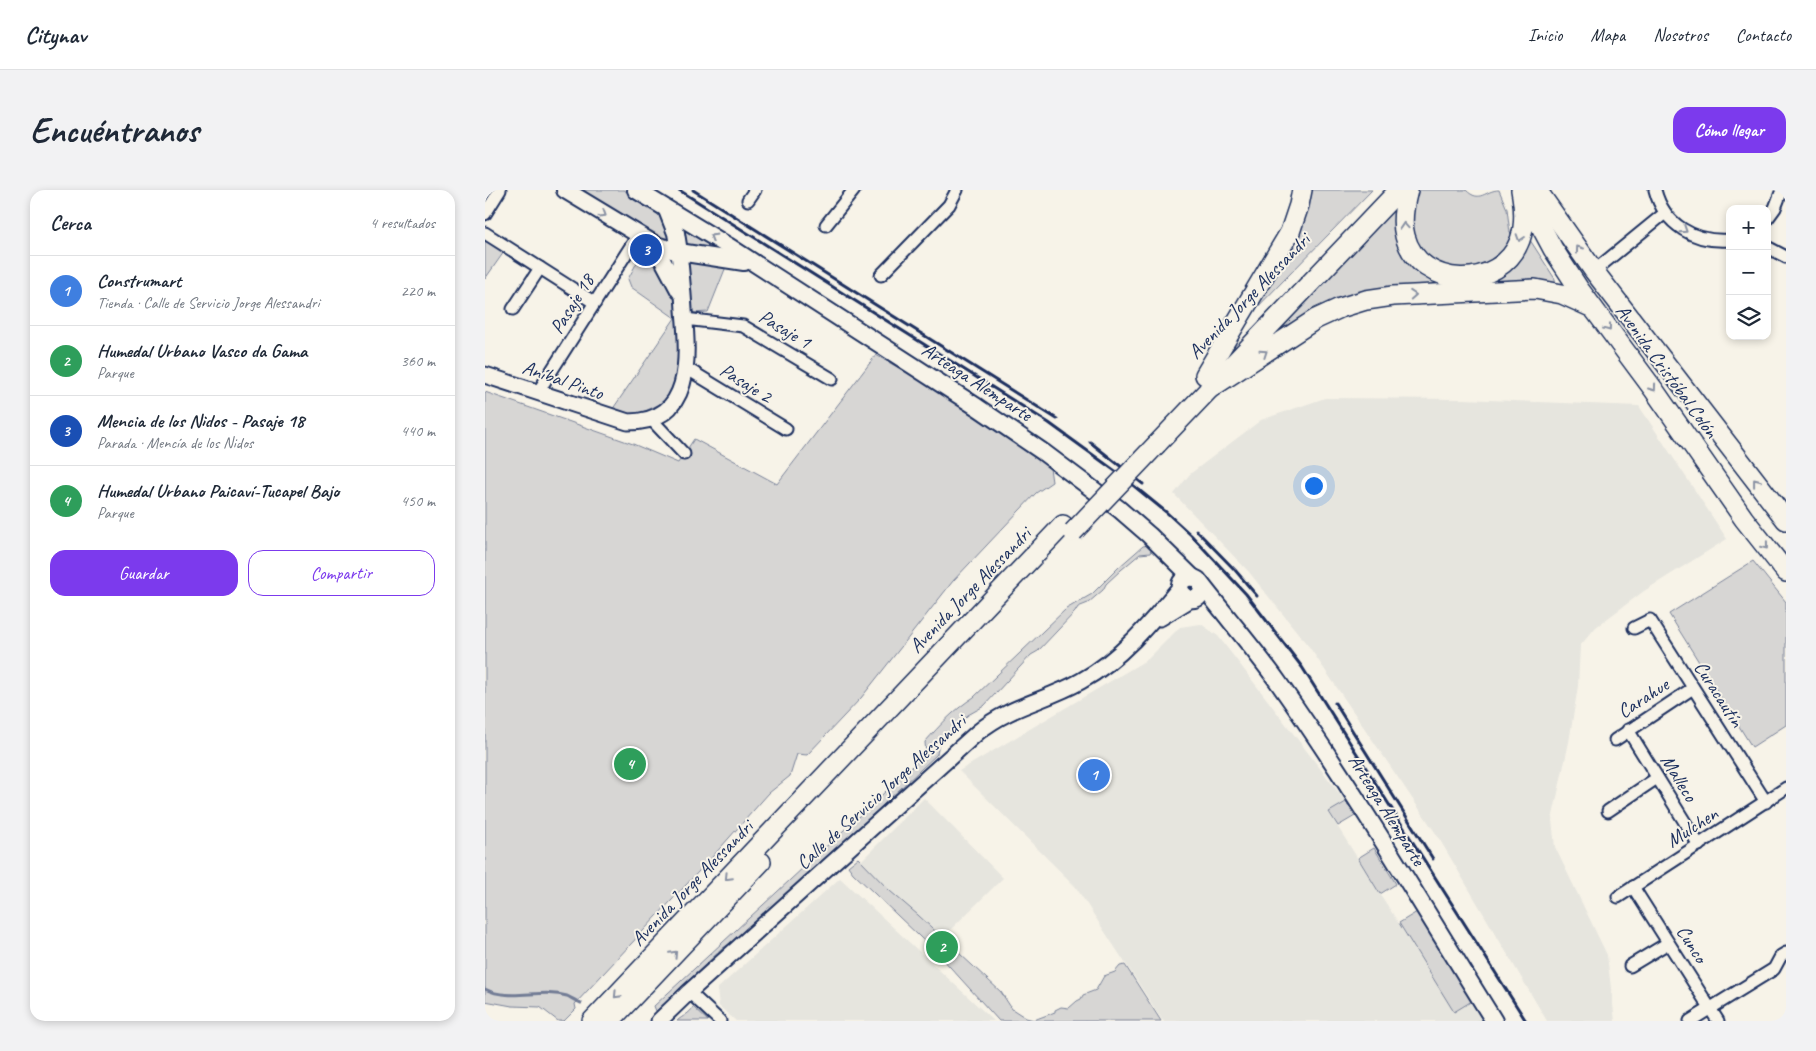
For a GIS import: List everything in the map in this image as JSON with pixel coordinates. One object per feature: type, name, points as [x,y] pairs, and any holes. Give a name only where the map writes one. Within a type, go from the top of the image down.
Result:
[{"type":"main road","name":"Arteaga Alemparte","points":[[636,190],[946,387],[1043,452],[1119,509],[1166,551],[1190,588],[1236,628],[1261,658],[1303,718],[1494,1021]]},
{"type":"main road","points":[[1207,382],[1290,232],[1302,190]]},
{"type":"main road","name":"Avenida Jorge Alessandri","points":[[592,1021],[1151,441],[1382,190]]},
{"type":"main road","name":"Avenida Jorge Alessandri","points":[[1207,382],[1399,190]]},
{"type":"main road","points":[[1407,190],[1404,228],[1411,250],[1423,264],[1438,273],[1457,278],[1467,278],[1494,270],[1508,260],[1517,246],[1524,222],[1521,190]]},
{"type":"main road","name":"Avenida Cristóbal Colón","points":[[1521,190],[1553,249],[1593,308],[1655,390],[1744,519],[1786,572]]},
{"type":"main road","name":"Avenida Cristóbal Colón","points":[[1537,190],[1595,270],[1786,520]]},
{"type":"main road","points":[[567,191],[655,245],[679,252],[721,257],[754,264]]},
{"type":"main road","points":[[667,210],[676,233],[679,252]]},
{"type":"main road","points":[[1207,382],[1316,319],[1340,308],[1366,300],[1393,296],[1535,288],[1562,294],[1593,308]]},
{"type":"main road","name":"Avenida Jorge Alessandri","points":[[610,1021],[1068,528]]},
{"type":"street","points":[[485,214],[500,190]]},
{"type":"street","points":[[747,200],[755,190]]},
{"type":"street","points":[[826,224],[854,190]]},
{"type":"street","points":[[881,275],[949,205],[957,190]]},
{"type":"street","points":[[1655,190],[1665,213],[1689,234],[1709,240],[1726,240]]},
{"type":"street","points":[[1771,214],[1782,190]]},
{"type":"street","points":[[1595,270],[1665,213]]},
{"type":"street","points":[[485,233],[595,303]]},
{"type":"street","points":[[638,235],[663,261],[683,302]]},
{"type":"street","name":"Pasaje 18","points":[[538,392],[638,235]]},
{"type":"street","points":[[1771,249],[1786,257]]},
{"type":"street","points":[[679,252],[687,343],[686,368],[683,384],[672,404],[664,413],[651,420],[683,454]]},
{"type":"street","points":[[513,309],[540,268]]},
{"type":"street","name":"Pasaje 1","points":[[685,319],[743,326],[832,379]]},
{"type":"street","name":"Pasaje 2","points":[[686,368],[786,429]]},
{"type":"street","name":"Aníbal Pinto","points":[[485,375],[628,422],[651,420]]},
{"type":"street","name":"Calle de Servicio Jorge Alessandri","points":[[659,1021],[988,724],[1013,709],[1081,682],[1110,661],[1190,588]]},
{"type":"street","name":"Curacautín","points":[[1634,628],[1650,620],[1766,802]]},
{"type":"street","name":"Carahue","points":[[1615,740],[1693,688]]},
{"type":"street","name":"Malleco","points":[[1628,730],[1699,845]]},
{"type":"street","points":[[1608,811],[1657,778]]},
{"type":"street","name":"Mulchen","points":[[1618,897],[1786,788]]},
{"type":"street","name":"Cunco","points":[[1633,887],[1718,1021]]},
{"type":"street","points":[[1630,966],[1669,943]]},
{"type":"street","points":[[1691,1021],[1774,969],[1784,958]]},
{"type":"street","points":[[689,992],[720,1021]]},
{"type":"shaded area","points":[[584,190],[624,190],[670,221],[673,241],[661,239]]},
{"type":"shaded area","points":[[1310,190],[1372,190],[1244,321]]},
{"type":"shaded area","points":[[1416,190],[1466,190],[1475,196],[1479,196],[1499,190],[1507,209],[1510,233],[1517,238],[1488,266],[1442,270],[1410,239]]},
{"type":"shaded area","points":[[1399,203],[1398,231],[1456,284],[1527,239],[1530,240],[1555,279],[1556,285],[1390,291],[1265,343]]},
{"type":"shaded area","points":[[677,221],[731,254],[708,312],[692,313]]},
{"type":"shaded area","points":[[485,238],[506,249],[485,279]]},
{"type":"shaded area","points":[[641,255],[650,260],[664,274],[690,318],[673,398],[630,418],[610,413],[675,318],[631,287],[628,279]]},
{"type":"shaded area","points":[[876,355],[957,401],[1050,468],[1052,482],[1036,493],[953,581],[861,698],[807,755],[797,754],[790,776],[769,793],[575,1004],[576,1009],[564,1021],[558,1021],[540,1007],[512,1006],[485,1001],[485,392],[633,444],[678,463],[694,439],[777,484]]},
{"type":"shaded area","points":[[1325,398],[1463,399],[1639,406],[1727,539],[1644,591],[1596,627],[1580,646],[1578,686],[1569,742],[1552,820],[1555,847],[1607,955],[1615,1021],[1547,1021],[1437,835],[1310,648],[1249,572],[1174,494],[1190,474],[1261,420]]},
{"type":"shaded area","points":[[1149,545],[1152,549],[1150,553],[1140,554],[1088,603],[1078,607],[984,706],[968,715],[939,742],[937,754],[865,822],[723,948],[656,1011],[654,1006],[926,754],[925,742],[948,718],[974,697],[1066,609],[1092,594],[1143,546]]},
{"type":"shaded area","points":[[1753,561],[1786,602],[1786,725],[1752,747],[1669,614]]},
{"type":"shaded area","points":[[1201,624],[1218,636],[1346,802],[1329,813],[1454,1011],[1472,1001],[1484,1021],[1163,1021],[1075,886],[959,771],[1148,659],[1180,627]]},
{"type":"shaded area","points":[[924,798],[1003,878],[939,941],[860,862]]},
{"type":"shaded area","points":[[1346,802],[1355,816],[1338,826],[1329,812]]},
{"type":"shaded area","points":[[1374,848],[1396,884],[1380,894],[1358,858]]},
{"type":"shaded area","points":[[858,858],[890,891],[1001,992],[1012,1009],[1026,1018],[1034,1020],[1055,1012],[1055,1010],[1061,1007],[1069,1008],[1081,999],[1083,995],[1096,990],[1104,976],[1115,972],[1120,966],[1125,965],[1161,1021],[999,1021],[941,957],[853,873],[848,866]]},
{"type":"shaded area","points":[[840,878],[994,1021],[736,1021],[719,1006],[717,989]]},
{"type":"shaded area","points":[[1417,912],[1472,1001],[1454,1012],[1399,923]]},
{"type":"shaded area","points":[[693,1007],[708,1021],[677,1021],[690,1011]]},
{"type":"waterway","points":[[485,989],[495,993],[515,995],[557,994],[567,996],[581,1003]]},
{"type":"railway","points":[[679,190],[1049,423],[1118,473],[1191,535],[1246,594],[1302,667],[1526,1021]]},
{"type":"railway","points":[[693,190],[1057,419]]},
{"type":"railway","points":[[1090,442],[1143,484]]},
{"type":"railway","points":[[1196,530],[1257,596]]},
{"type":"railway","points":[[1335,703],[1433,859]]},
{"type":"place","name":"Mencia de los Nidos - Pasaje 18","points":[[646,250]]},
{"type":"place","name":"Humedal Urbano Paicaví-Tucapel Bajo","points":[[630,764]]},
{"type":"place","name":"Construmart","points":[[1094,775]]},
{"type":"place","name":"Humedal Urbano Vasco da Gama","points":[[942,947]]}]
